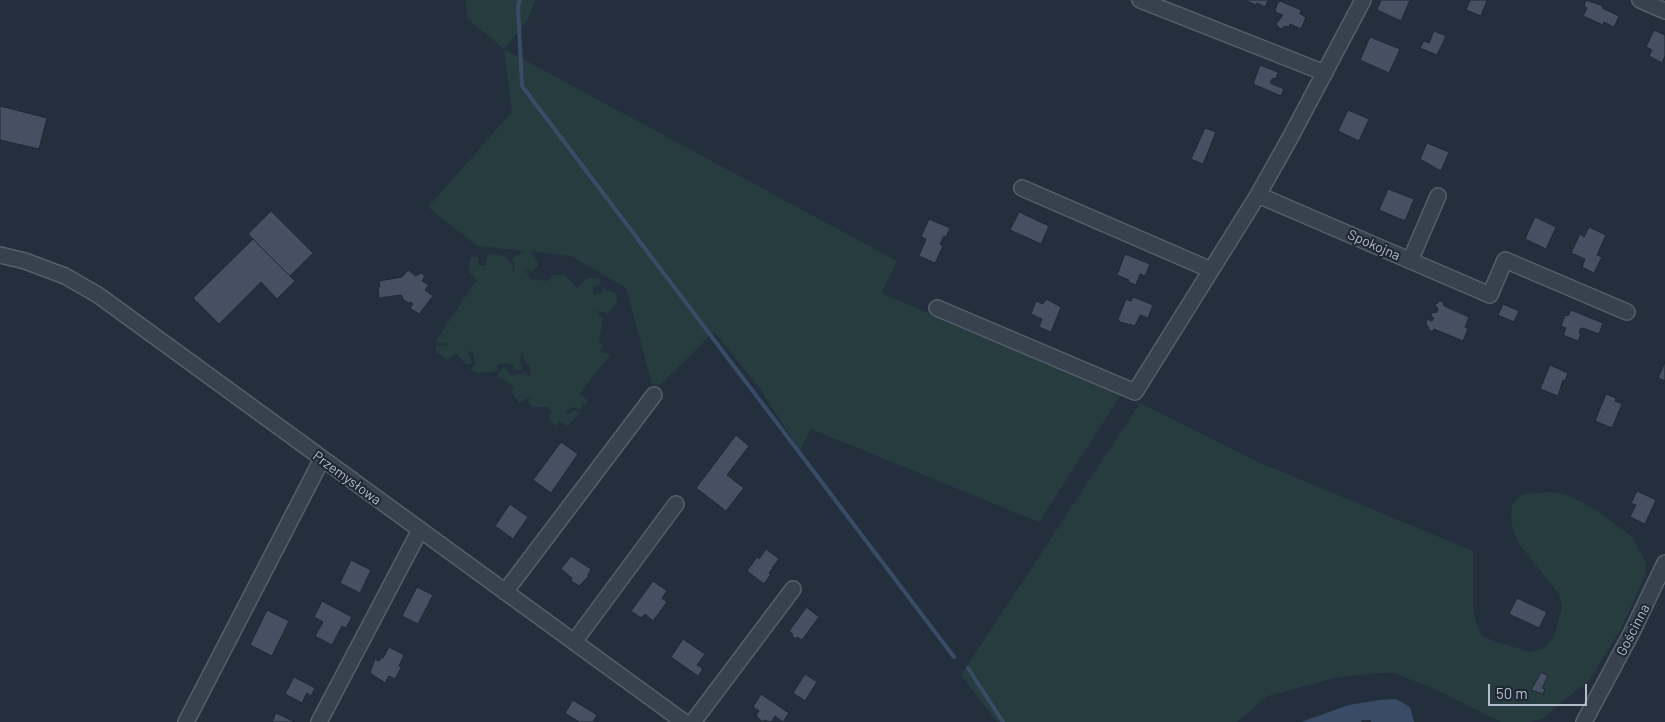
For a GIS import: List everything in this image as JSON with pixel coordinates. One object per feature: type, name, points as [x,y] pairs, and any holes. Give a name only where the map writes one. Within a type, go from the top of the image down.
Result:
[{"type":"street","points":[[1140,0],[1325,73]]},
{"type":"street","points":[[937,308],[1135,392],[1258,195],[1364,0]]},
{"type":"street","points":[[1640,0],[1665,11]]},
{"type":"street","points":[[1022,188],[1211,270]]},
{"type":"street","name":"Spokojna","points":[[1258,195],[1490,295],[1504,260],[1627,312]]},
{"type":"street","points":[[1410,261],[1438,196]]},
{"type":"street","name":"Przemysłowa","points":[[0,255],[25,261],[65,276],[98,295],[684,722]]},
{"type":"street","points":[[504,592],[654,395]]},
{"type":"street","points":[[186,722],[322,459]]},
{"type":"street","points":[[574,642],[676,504]]},
{"type":"street","points":[[319,722],[420,530]]},
{"type":"street","name":"Gościnna","points":[[1584,722],[1632,632],[1665,564]]},
{"type":"street","points":[[693,722],[793,589]]},
{"type":"green space","points":[[465,0],[535,0],[528,20],[504,49],[468,19]]},
{"type":"green space","points":[[504,49],[897,261],[881,293],[1121,395],[1039,522],[811,429],[800,450],[758,386],[714,332],[660,385],[652,384],[626,288],[571,256],[531,251],[539,264],[532,272],[525,269],[530,279],[547,281],[553,275],[565,275],[577,288],[587,278],[599,278],[601,285],[593,287],[593,295],[602,293],[602,288],[616,293],[617,303],[608,313],[595,311],[603,319],[599,341],[603,345],[599,352],[611,354],[579,394],[587,399],[587,404],[581,404],[583,410],[572,407],[566,412],[567,415],[574,410],[580,413],[567,426],[559,421],[556,426],[549,419],[552,412],[548,407],[532,407],[528,401],[532,396],[519,403],[511,391],[514,387],[497,375],[504,366],[511,376],[525,372],[530,377],[531,368],[523,359],[524,354],[519,358],[523,370],[513,370],[514,365],[506,363],[497,365],[498,370],[492,372],[475,373],[470,369],[476,364],[472,351],[467,352],[473,362],[466,365],[456,353],[448,360],[436,352],[436,345],[448,346],[447,342],[445,344],[435,342],[475,282],[479,282],[468,271],[471,257],[478,257],[478,265],[485,266],[489,253],[506,257],[513,266],[513,273],[515,271],[512,258],[526,251],[477,246],[428,207],[512,112]]},
{"type":"green space","points":[[1140,403],[1258,462],[1473,551],[1473,608],[1476,622],[1482,636],[1497,642],[1530,652],[1544,648],[1554,636],[1562,608],[1559,594],[1520,545],[1514,533],[1511,519],[1512,505],[1522,494],[1553,492],[1568,495],[1594,509],[1631,536],[1646,562],[1645,576],[1621,629],[1590,679],[1543,718],[1531,722],[1501,722],[1437,690],[1394,673],[1380,673],[1339,677],[1268,696],[1237,722],[997,722],[961,675]]},
{"type":"water","points":[[1396,699],[1410,707],[1414,722],[1371,722],[1371,720],[1362,720],[1361,722],[1301,722],[1349,705]]},
{"type":"building","points":[[1244,0],[1268,0],[1265,7]]},
{"type":"building","points":[[1381,0],[1410,0],[1401,21],[1377,10]]},
{"type":"building","points":[[1470,0],[1487,0],[1481,16],[1466,10]]},
{"type":"building","points":[[1586,0],[1603,6],[1602,8],[1619,16],[1614,27],[1604,22],[1603,25],[1583,16],[1587,8],[1584,6]]},
{"type":"building","points":[[1280,1],[1301,10],[1300,14],[1306,17],[1301,29],[1290,24],[1289,27],[1285,26],[1281,29],[1278,27],[1276,24],[1283,15],[1275,12]]},
{"type":"building","points":[[1654,30],[1665,35],[1665,56],[1662,63],[1649,56],[1652,50],[1646,47]]},
{"type":"building","points":[[1434,31],[1446,36],[1437,55],[1420,48],[1424,41],[1429,43]]},
{"type":"building","points":[[1370,37],[1400,49],[1389,73],[1360,60]]},
{"type":"building","points":[[1260,65],[1278,72],[1276,78],[1272,79],[1270,83],[1284,89],[1281,96],[1253,84]]},
{"type":"building","points":[[0,106],[47,118],[39,149],[0,140]]},
{"type":"building","points":[[1348,110],[1369,119],[1359,141],[1338,131]]},
{"type":"building","points":[[1205,128],[1216,132],[1203,164],[1191,159]]},
{"type":"building","points":[[1427,143],[1449,152],[1441,171],[1420,159]]},
{"type":"building","points":[[1388,189],[1414,199],[1405,221],[1379,210]]},
{"type":"building","points":[[271,211],[313,253],[290,276],[248,234]]},
{"type":"building","points":[[1019,212],[1049,226],[1041,244],[1010,230]]},
{"type":"building","points":[[1535,217],[1556,227],[1546,249],[1525,239]]},
{"type":"building","points":[[929,219],[950,228],[940,244],[943,246],[935,263],[919,256],[926,239],[921,237]]},
{"type":"building","points":[[1589,227],[1606,235],[1597,255],[1602,257],[1594,273],[1582,267],[1585,259],[1571,253],[1580,234],[1584,237]]},
{"type":"building","points":[[253,239],[295,281],[277,299],[261,282],[219,324],[193,298]]},
{"type":"building","points":[[1125,254],[1150,264],[1145,276],[1140,274],[1136,285],[1117,275]]},
{"type":"building","points":[[408,270],[416,276],[421,273],[424,275],[422,281],[429,285],[425,290],[433,296],[419,314],[410,308],[413,304],[402,299],[401,295],[379,298],[379,281],[402,277]]},
{"type":"building","points":[[1133,297],[1153,305],[1148,318],[1140,315],[1135,326],[1120,322],[1118,319],[1126,299],[1131,301]]},
{"type":"building","points":[[1046,299],[1061,307],[1051,332],[1039,327],[1042,319],[1031,314],[1036,301],[1043,304]]},
{"type":"building","points":[[1440,301],[1443,302],[1444,306],[1469,317],[1465,327],[1468,329],[1463,341],[1434,329],[1432,332],[1429,329],[1426,323],[1427,319],[1432,321],[1434,319],[1431,315],[1437,312],[1438,309],[1435,305]]},
{"type":"building","points":[[1503,304],[1519,311],[1514,322],[1498,315]]},
{"type":"building","points":[[1571,310],[1603,323],[1599,334],[1583,328],[1580,329],[1579,333],[1581,334],[1578,341],[1563,335],[1566,328],[1561,326],[1565,315],[1568,316]]},
{"type":"building","points":[[1665,362],[1665,381],[1658,378]]},
{"type":"building","points":[[1550,365],[1568,373],[1565,381],[1563,380],[1558,396],[1540,389]]},
{"type":"building","points":[[1606,394],[1616,398],[1615,401],[1622,404],[1612,428],[1595,421]]},
{"type":"building","points":[[736,435],[749,446],[727,475],[744,488],[726,511],[696,488]]},
{"type":"building","points":[[561,442],[578,454],[551,493],[533,480]]},
{"type":"building","points":[[1637,491],[1656,500],[1645,524],[1630,517],[1636,505],[1631,503]]},
{"type":"building","points":[[510,504],[528,517],[513,539],[495,526]]},
{"type":"building","points":[[766,549],[779,559],[764,584],[747,571],[757,557],[759,559]]},
{"type":"building","points":[[571,556],[591,569],[588,577],[579,586],[571,581],[572,578],[561,569]]},
{"type":"building","points":[[351,560],[371,570],[360,593],[340,583]]},
{"type":"building","points":[[653,581],[667,591],[662,598],[667,602],[653,621],[645,614],[641,618],[631,611]]},
{"type":"building","points":[[417,587],[433,595],[418,624],[402,616]]},
{"type":"building","points":[[1517,598],[1547,612],[1539,628],[1509,614]]},
{"type":"building","points":[[322,601],[352,617],[346,628],[342,626],[332,645],[315,636],[323,622],[314,617]]},
{"type":"building","points":[[805,606],[819,617],[802,640],[797,637],[796,639],[789,631],[806,608]]},
{"type":"building","points":[[267,610],[289,621],[272,656],[250,645]]},
{"type":"building","points":[[683,639],[705,654],[697,665],[703,669],[698,676],[671,657]]},
{"type":"building","points":[[389,647],[404,655],[399,666],[401,668],[395,679],[389,676],[385,683],[370,673],[375,659],[379,661],[383,658]]},
{"type":"building","points":[[1541,672],[1548,676],[1542,688],[1545,689],[1543,694],[1531,690]]},
{"type":"building","points":[[805,674],[817,682],[805,701],[793,693]]},
{"type":"building","points":[[294,677],[315,688],[311,696],[307,693],[302,703],[285,694]]},
{"type":"building","points":[[761,694],[789,713],[783,722],[775,716],[771,722],[764,720],[763,722],[758,718],[756,715],[759,711],[753,707]]},
{"type":"building","points":[[573,700],[597,715],[593,722],[579,722],[565,713]]},
{"type":"building","points":[[276,713],[295,722],[272,722]]},
{"type":"waterway","points":[[520,0],[518,6],[522,86],[954,657]]},
{"type":"waterway","points":[[968,668],[1003,722]]}]
